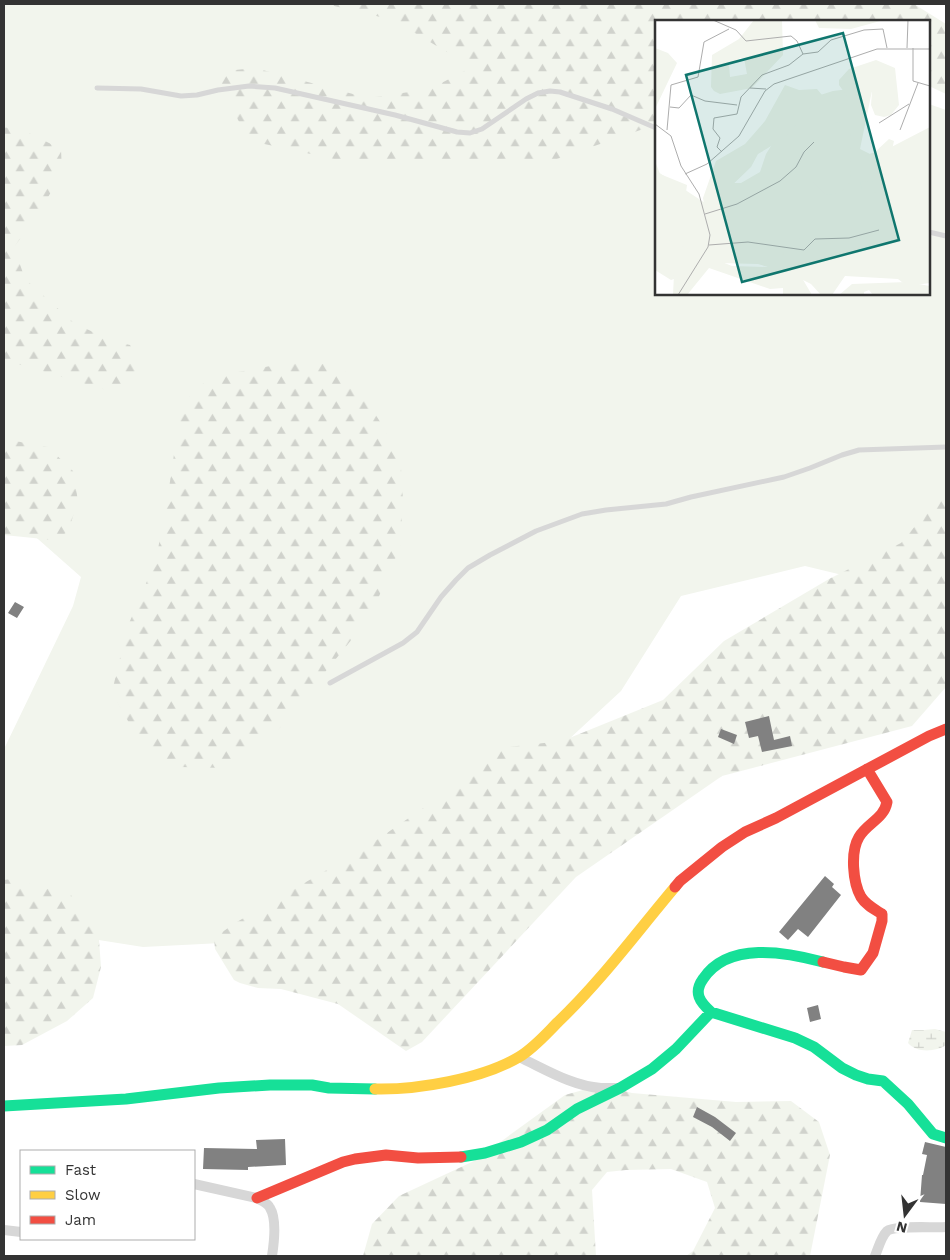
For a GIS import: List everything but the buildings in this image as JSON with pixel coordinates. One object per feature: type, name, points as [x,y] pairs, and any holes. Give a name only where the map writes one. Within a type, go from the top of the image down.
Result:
[{"type":"street","points":[[4,1106],[126,1099],[253,1086],[312,1085],[329,1088],[381,1089],[411,1087],[469,1077],[506,1064],[533,1047],[580,1002],[680,881],[722,847],[746,832],[776,818],[929,736],[946,729]]},
{"type":"street","points":[[867,769],[887,802],[886,812],[864,831],[858,839],[855,850],[854,867],[858,893],[866,904],[882,914],[882,921],[873,953],[861,970],[795,955],[780,953],[746,954],[723,959],[710,970],[700,983],[697,995],[700,1002],[711,1012],[795,1038],[814,1047],[842,1068],[868,1079],[883,1081],[908,1104],[934,1134],[946,1138]]},
{"type":"street","points":[[257,1198],[355,1158],[386,1155],[418,1158],[460,1157],[485,1154],[521,1142],[547,1130],[576,1109],[620,1088],[664,1061],[711,1012]]},
{"type":"street","points":[[519,1057],[562,1078],[581,1084],[600,1088],[620,1088]]},
{"type":"street","points":[[195,1184],[257,1198],[267,1203],[271,1208],[274,1218],[272,1256]]},
{"type":"street","points":[[875,1256],[888,1230],[896,1228],[946,1228]]},
{"type":"street","points":[[4,1230],[20,1232]]},
{"type":"lane","points":[[97,88],[141,89],[181,96],[249,86],[275,88],[386,113],[457,132],[470,133],[482,129],[526,99],[538,93],[550,91],[560,92],[612,109],[655,128]]},
{"type":"lane","points":[[930,232],[946,236]]},
{"type":"lane","points":[[330,683],[403,644],[417,632],[441,597],[468,568],[536,531],[582,514],[666,504],[784,477],[859,450],[946,447]]},
{"type":"green space","points":[[4,4],[706,4],[655,20],[655,295],[930,295],[930,104],[946,110],[946,600],[805,566],[681,596],[621,691],[526,779],[262,941],[143,947],[4,925],[4,749],[73,606],[81,577],[13,517],[4,518]]},
{"type":"green space","points":[[326,4],[914,4],[946,24],[946,94],[930,86],[930,20],[655,20],[655,122],[652,126],[551,161],[334,159],[250,141],[220,88],[225,71],[255,68],[368,98],[430,89],[472,67],[393,20]]},
{"type":"green space","points":[[4,127],[31,134],[61,149],[62,173],[36,218],[14,247],[25,279],[74,323],[112,341],[130,345],[139,361],[128,389],[113,392],[4,360]]},
{"type":"green space","points":[[309,359],[349,373],[384,428],[401,468],[403,501],[400,548],[370,617],[278,730],[227,768],[180,767],[156,760],[144,750],[112,692],[127,628],[156,560],[179,420],[188,398],[210,377]]},
{"type":"green space","points":[[4,439],[48,447],[73,471],[78,501],[68,532],[53,540],[4,535]]},
{"type":"green space","points":[[946,489],[946,687],[912,726],[722,776],[576,877],[422,1042],[406,1051],[338,1004],[281,989],[258,988],[234,980],[215,949],[214,938],[235,923],[365,848],[473,774],[500,748],[562,741],[663,700],[724,641],[829,579],[901,543]]},
{"type":"green space","points":[[11,879],[71,895],[99,940],[101,967],[93,998],[67,1021],[22,1045],[4,1046],[4,880]]},
{"type":"green space","points":[[935,1029],[946,1032],[946,1045],[932,1050],[921,1050],[908,1043],[912,1030]]},
{"type":"green space","points":[[601,1085],[632,1093],[736,1102],[791,1101],[819,1122],[830,1155],[810,1256],[686,1256],[693,1251],[715,1208],[707,1182],[671,1169],[607,1172],[592,1190],[596,1256],[363,1256],[372,1224],[399,1196],[474,1161],[565,1095]]},
{"type":"traffic: fast","points":[[823,962],[775,953],[758,952],[742,954],[727,959],[714,967],[700,984],[698,989],[699,997],[711,1012],[795,1038],[814,1047],[842,1068],[856,1075],[883,1081],[908,1104],[933,1134],[946,1138]]},
{"type":"traffic: fast","points":[[461,1157],[485,1153],[521,1142],[547,1130],[577,1109],[620,1088],[652,1069],[676,1049],[711,1012]]},
{"type":"traffic: fast","points":[[4,1106],[126,1099],[219,1088],[270,1085],[312,1085],[329,1088],[375,1089]]},
{"type":"traffic: slow","points":[[375,1089],[410,1088],[449,1082],[504,1065],[519,1057],[540,1041],[589,990],[675,887]]},
{"type":"traffic: jam","points":[[675,887],[722,847],[745,832],[776,818],[929,736],[946,729]]},
{"type":"traffic: jam","points":[[823,962],[861,970],[873,953],[882,921],[882,914],[868,905],[861,897],[854,876],[854,851],[856,843],[862,832],[879,817],[887,802],[867,769]]},
{"type":"traffic: jam","points":[[257,1198],[343,1162],[355,1159],[386,1155],[418,1158],[461,1157]]}]
